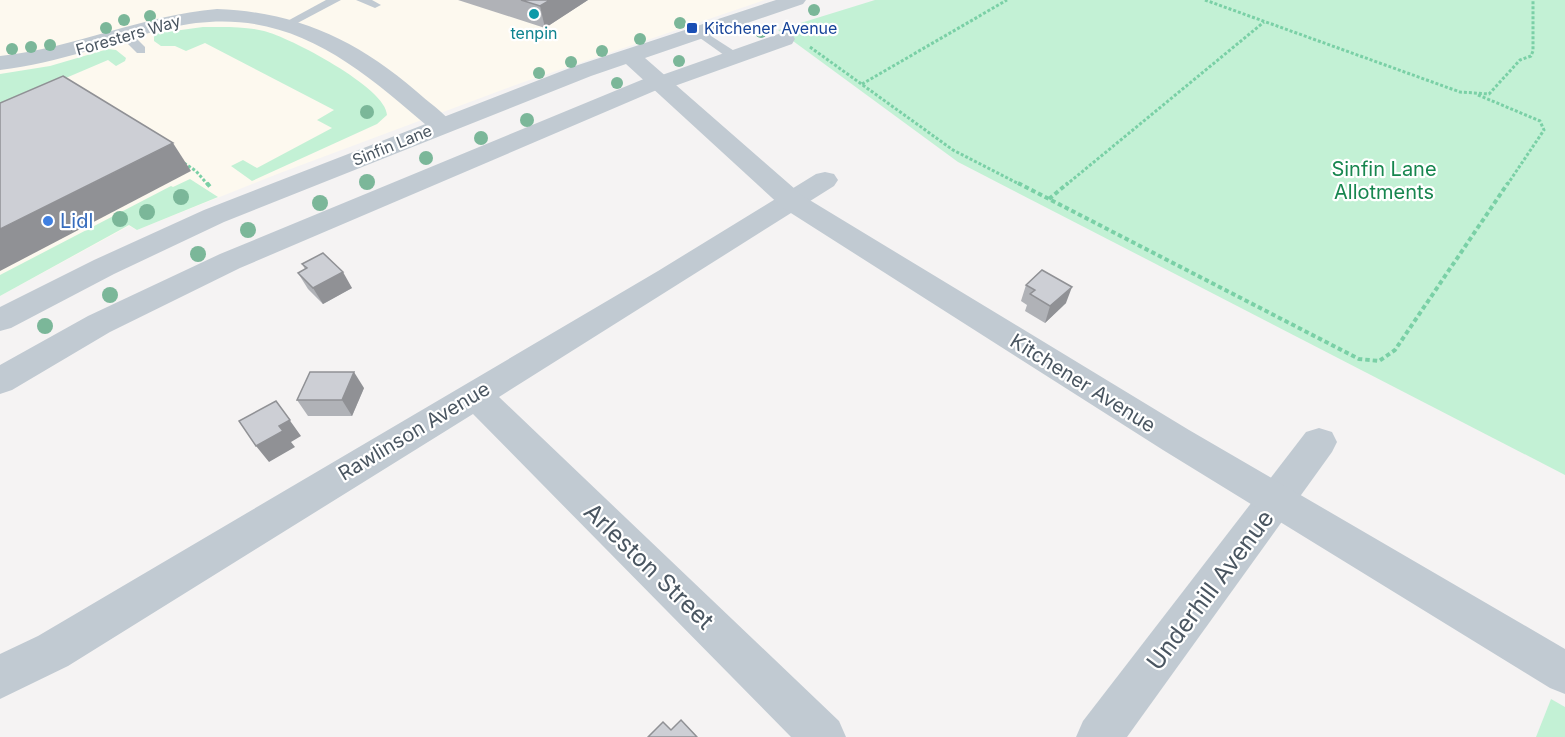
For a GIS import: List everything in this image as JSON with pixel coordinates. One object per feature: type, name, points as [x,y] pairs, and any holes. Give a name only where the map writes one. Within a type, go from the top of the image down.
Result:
[{"type":"street","name":"Sinfin Lane","points":[[0,320],[104,267],[214,216],[441,126],[629,55],[796,0]]},
{"type":"street","name":"Foresters Way","points":[[0,63],[56,56],[165,22],[212,15],[248,16],[286,25],[316,36],[366,62],[441,126]]},
{"type":"street","points":[[0,381],[99,324],[230,261],[660,82],[783,39]]},
{"type":"street","name":"Kitchener Avenue","points":[[629,55],[793,202],[1277,500],[1565,673]]},
{"type":"street","name":"Rawlinson Avenue","points":[[0,677],[53,651],[793,202],[825,180]]},
{"type":"street","name":"Arleston Street","points":[[474,394],[823,737]]},
{"type":"street","name":"Underhill Avenue","points":[[1099,737],[1319,442]]},
{"type":"lane","points":[[286,25],[335,0]]},
{"type":"lane","points":[[362,0],[375,5]]},
{"type":"lane","points":[[698,31],[735,57]]},
{"type":"lane","points":[[125,34],[141,50]]},
{"type":"path","points":[[862,84],[1007,0]]},
{"type":"path","points":[[810,46],[953,150],[1359,359],[1379,361],[1395,350],[1544,130],[1540,121],[1478,95],[1460,92],[1205,0]]},
{"type":"path","points":[[1478,95],[1489,94],[1520,60],[1531,56],[1533,51],[1533,0]]},
{"type":"path","points":[[1049,199],[1264,21]]},
{"type":"path","points":[[177,159],[196,171],[215,191]]},
{"type":"shaded area","points":[[0,0],[765,0],[521,83],[280,173],[137,230],[129,226],[0,296]]},
{"type":"green space","name":"Sinfin Lane Allotments","points":[[875,0],[1565,0],[1565,475],[958,162],[778,30]]},
{"type":"green space","points":[[203,27],[257,29],[294,43],[355,78],[383,104],[387,115],[377,124],[252,181],[231,166],[243,160],[257,168],[332,128],[317,120],[334,110],[205,43],[186,51],[175,46],[161,46],[154,41],[154,35],[159,33]]},
{"type":"green space","points":[[108,49],[116,50],[126,58],[125,61],[116,66],[108,60],[0,106],[0,74],[50,66]]},
{"type":"green space","points":[[190,179],[218,197],[137,230],[129,225],[0,296],[0,275],[171,186]]},
{"type":"green space","points":[[1551,699],[1565,707],[1565,737],[1536,737]]},
{"type":"building","points":[[521,0],[550,0],[540,6]]},
{"type":"building","points":[[63,76],[173,143],[0,229],[0,103]]},
{"type":"building","points":[[323,253],[343,272],[313,288],[298,273],[307,268],[302,264]]},
{"type":"building","points":[[1042,270],[1072,287],[1050,306],[1030,294],[1035,290],[1026,285]]},
{"type":"building","points":[[310,372],[354,372],[342,400],[297,400]]},
{"type":"building","points":[[276,401],[290,420],[279,426],[283,431],[256,446],[239,421]]},
{"type":"building","points":[[681,720],[697,737],[648,737],[663,722],[671,730]]},
{"type":"place","name":"tenpin","points":[[534,14]]},
{"type":"place","name":"Kitchener Avenue","points":[[692,28]]},
{"type":"place","name":"Lidl","points":[[48,221]]}]
